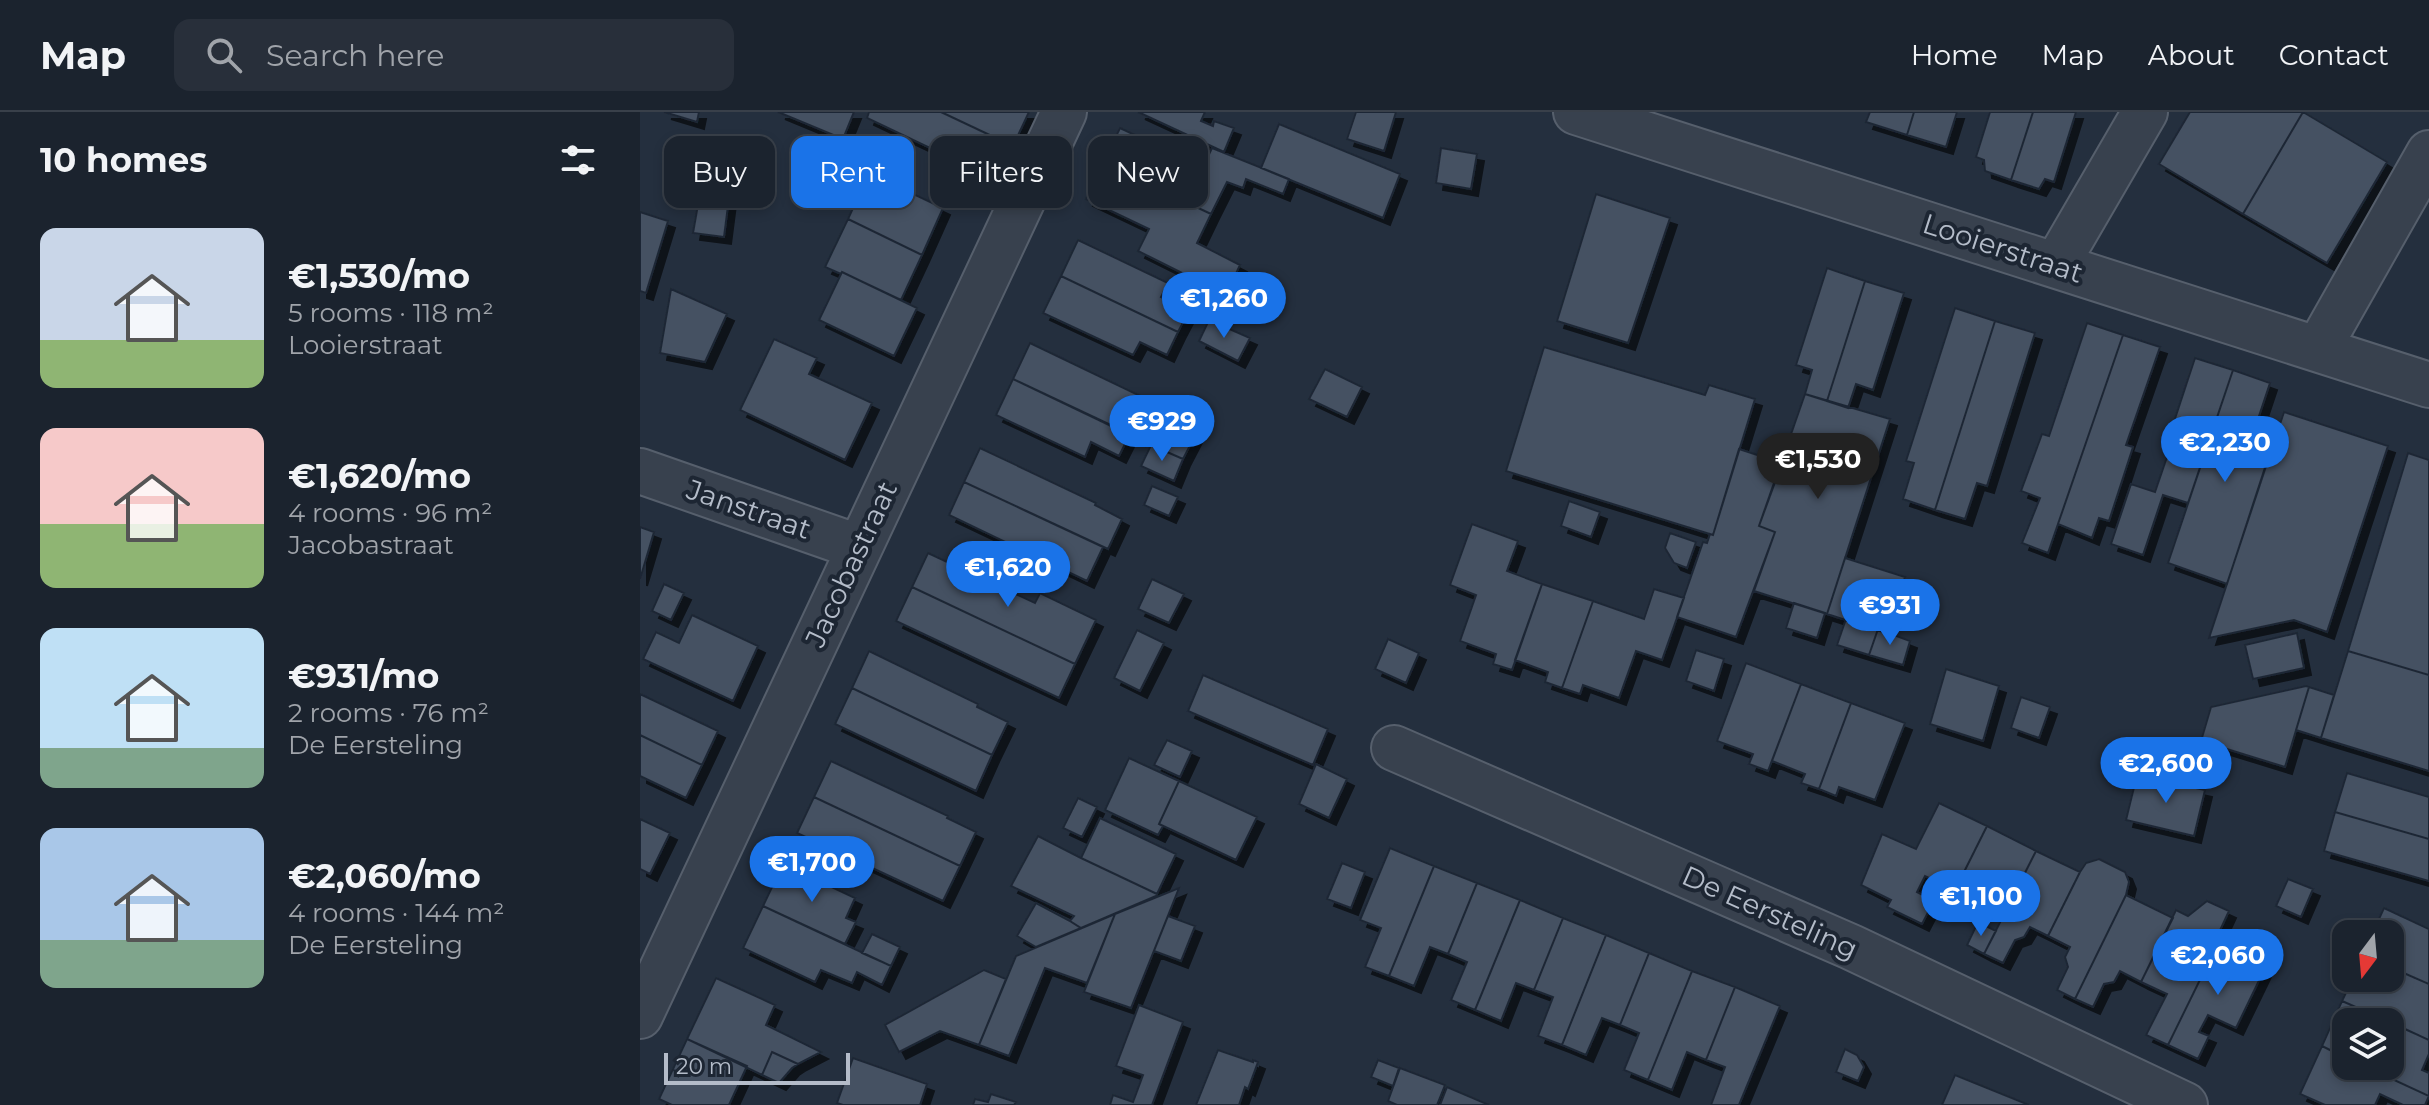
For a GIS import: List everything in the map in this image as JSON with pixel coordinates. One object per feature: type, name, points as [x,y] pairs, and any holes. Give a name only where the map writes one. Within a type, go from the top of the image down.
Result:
[{"type":"street","name":"Jacobastraat","points":[[640,1016],[1064,112]]},
{"type":"street","name":"Looierstraat","points":[[1576,112],[2429,385]]},
{"type":"street","points":[[2056,265],[2145,112]]},
{"type":"street","points":[[2318,349],[2429,153]]},
{"type":"street","name":"Janstraat","points":[[640,471],[858,547]]},
{"type":"street","name":"De Eersteling","points":[[1394,748],[1851,947],[2185,1105]]},
{"type":"building","points":[[664,112],[699,112],[697,122]]},
{"type":"building","points":[[778,112],[854,112],[844,136],[836,136]]},
{"type":"building","points":[[869,112],[941,112],[992,136],[930,136],[930,148],[914,140],[914,136],[905,136],[867,118]]},
{"type":"building","points":[[941,112],[1029,112],[1018,136],[992,136]]},
{"type":"building","points":[[1138,112],[1205,112],[1201,121],[1213,126],[1214,121],[1234,128],[1224,152],[1208,145],[1208,136],[1190,136]]},
{"type":"building","points":[[1356,112],[1396,112],[1384,151],[1347,139]]},
{"type":"building","points":[[1870,112],[1914,112],[1907,135],[1866,122]]},
{"type":"building","points":[[1914,112],[1957,112],[1946,147],[1907,135]]},
{"type":"building","points":[[1990,112],[2033,112],[2011,180],[1985,171],[1984,160],[1976,157]]},
{"type":"building","points":[[2033,112],[2076,112],[2054,182],[2045,179],[2039,189],[2011,180]]},
{"type":"building","points":[[2190,112],[2303,112],[2243,214],[2159,164]]},
{"type":"building","points":[[2303,112],[2387,162],[2327,263],[2243,214]]},
{"type":"building","points":[[1279,124],[1400,174],[1383,218],[1261,168]]},
{"type":"building","points":[[1120,128],[1137,136],[1116,136]]},
{"type":"building","points":[[1212,148],[1289,179],[1283,194],[1246,179],[1243,188],[1227,182],[1211,214],[1198,208],[1208,208],[1208,156]]},
{"type":"building","points":[[1441,148],[1477,154],[1471,189],[1436,183]]},
{"type":"building","points":[[914,194],[930,202],[930,208],[943,208],[922,255],[848,219],[853,208],[914,208]]},
{"type":"building","points":[[1596,194],[1670,218],[1628,343],[1557,321]]},
{"type":"building","points":[[697,208],[728,208],[724,237],[693,233]]},
{"type":"building","points":[[1105,208],[1198,208],[1211,214],[1197,243],[1240,265],[1226,295],[1138,251],[1149,229]]},
{"type":"building","points":[[640,212],[668,221],[646,293],[640,291]]},
{"type":"building","points":[[848,219],[922,255],[901,300],[825,267]]},
{"type":"building","points":[[1078,240],[1168,283],[1161,297],[1189,311],[1178,332],[1061,276]]},
{"type":"building","points":[[1827,268],[1865,281],[1827,401],[1805,394],[1812,370],[1796,365]]},
{"type":"building","points":[[842,272],[917,308],[894,356],[819,320]]},
{"type":"building","points":[[1061,276],[1178,332],[1167,355],[1140,342],[1133,355],[1043,313]]},
{"type":"building","points":[[1865,281],[1904,293],[1873,390],[1856,384],[1848,408],[1827,401]]},
{"type":"building","points":[[671,289],[727,314],[705,362],[660,353]]},
{"type":"building","points":[[1955,308],[1995,321],[1935,510],[1903,499],[1914,463],[1906,461]]},
{"type":"building","points":[[1209,320],[1250,338],[1238,361],[1199,341]]},
{"type":"building","points":[[1995,321],[2035,333],[1987,486],[1977,483],[1965,519],[1935,510]]},
{"type":"building","points":[[2087,323],[2123,335],[2048,553],[2022,543],[2040,498],[2021,491],[2042,434],[2049,436]]},
{"type":"building","points":[[2123,335],[2160,347],[2126,445],[2133,447],[2109,521],[2099,518],[2092,538],[2058,524]]},
{"type":"building","points":[[774,339],[817,358],[809,374],[872,403],[845,460],[740,410]]},
{"type":"building","points":[[1030,343],[1155,403],[1138,439],[1013,379]]},
{"type":"building","points":[[1544,347],[1705,395],[1709,385],[1755,399],[1713,535],[1506,471]]},
{"type":"building","points":[[2195,358],[2233,370],[2188,503],[2163,495],[2143,555],[2111,544],[2131,484],[2155,492],[2168,454],[2164,452]]},
{"type":"building","points":[[1325,369],[1362,387],[1347,417],[1309,399]]},
{"type":"building","points":[[2233,370],[2270,383],[2254,431],[2275,437],[2227,584],[2168,563]]},
{"type":"building","points":[[1013,379],[1130,434],[1119,456],[1091,442],[1085,457],[996,415]]},
{"type":"building","points":[[1805,394],[1890,419],[1827,614],[1754,591],[1775,532],[1759,526]]},
{"type":"building","points":[[2284,412],[2388,446],[2327,632],[2294,620],[2209,638]]},
{"type":"building","points":[[1163,419],[1196,434],[1183,459],[1151,445]]},
{"type":"building","points":[[1151,445],[1183,459],[1174,481],[1141,466]]},
{"type":"building","points":[[980,448],[1096,503],[1122,519],[1108,549],[964,482]]},
{"type":"building","points":[[1739,449],[1782,463],[1759,526],[1775,532],[1736,637],[1677,617],[1703,542],[1707,543],[1710,534],[1713,535]]},
{"type":"building","points":[[2408,453],[2429,460],[2429,675],[2348,651]]},
{"type":"building","points":[[964,482],[1103,547],[1087,581],[949,515]]},
{"type":"building","points":[[1152,486],[1178,497],[1169,516],[1144,505]]},
{"type":"building","points":[[1569,501],[1600,512],[1591,537],[1561,526]]},
{"type":"building","points":[[1472,524],[1518,541],[1507,571],[1542,584],[1512,670],[1493,664],[1496,654],[1460,641],[1476,595],[1450,585]]},
{"type":"building","points":[[640,527],[654,532],[640,579]]},
{"type":"building","points":[[1670,533],[1696,542],[1687,568],[1674,563],[1665,548]]},
{"type":"building","points":[[928,553],[1035,603],[1040,593],[1096,620],[1075,664],[912,587]]},
{"type":"building","points":[[1845,558],[1905,577],[1886,633],[1827,614]]},
{"type":"building","points":[[1152,579],[1184,594],[1169,623],[1138,609]]},
{"type":"building","points":[[664,584],[684,593],[671,620],[652,611]]},
{"type":"building","points":[[1542,584],[1593,601],[1562,688],[1545,682],[1548,672],[1515,660]]},
{"type":"building","points":[[912,587],[1075,664],[1059,698],[896,621]]},
{"type":"building","points":[[1654,589],[1684,598],[1662,660],[1636,651],[1619,698],[1583,685],[1580,694],[1562,688],[1593,601],[1644,619]]},
{"type":"building","points":[[1794,603],[1825,613],[1817,638],[1786,628]]},
{"type":"building","points":[[692,615],[758,646],[733,701],[643,659],[656,632],[679,643]]},
{"type":"building","points":[[1846,619],[1878,629],[1869,655],[1837,645]]},
{"type":"building","points":[[1878,629],[1910,641],[1903,665],[1869,655]]},
{"type":"building","points":[[1137,630],[1164,643],[1140,691],[1114,678]]},
{"type":"building","points":[[2297,633],[2304,668],[2253,679],[2245,645]]},
{"type":"building","points":[[1388,639],[1419,653],[1406,683],[1375,669]]},
{"type":"building","points":[[1696,650],[1724,659],[1714,691],[1686,681]]},
{"type":"building","points":[[869,651],[1008,722],[992,755],[852,688]]},
{"type":"building","points":[[2348,651],[2429,675],[2429,771],[2321,738]]},
{"type":"building","points":[[1746,663],[1801,684],[1768,771],[1749,764],[1753,754],[1717,741]]},
{"type":"building","points":[[1946,669],[1999,686],[1983,741],[1930,724]]},
{"type":"building","points":[[1203,675],[1328,729],[1313,765],[1188,711]]},
{"type":"building","points":[[1801,684],[1851,703],[1819,789],[1801,783],[1805,774],[1772,761]]},
{"type":"building","points":[[2309,687],[2285,767],[2201,741],[2211,707]]},
{"type":"building","points":[[2309,687],[2334,695],[2321,738],[2296,730]]},
{"type":"building","points":[[852,688],[992,755],[976,791],[835,724]]},
{"type":"building","points":[[640,694],[718,731],[702,765],[640,735]]},
{"type":"building","points":[[2021,697],[2050,707],[2039,738],[2011,728]]},
{"type":"building","points":[[1851,703],[1905,723],[1875,800],[1839,787],[1836,796],[1819,789]]},
{"type":"building","points":[[640,735],[702,765],[686,798],[640,776]]},
{"type":"building","points":[[1167,740],[1192,751],[1180,777],[1154,765]]},
{"type":"building","points":[[1129,758],[1179,781],[1159,824],[1163,826],[1158,835],[1105,810]]},
{"type":"building","points":[[831,761],[976,832],[960,866],[814,797]]},
{"type":"building","points":[[1316,764],[1347,779],[1329,818],[1299,804]]},
{"type":"building","points":[[2347,773],[2429,797],[2429,839],[2335,812]]},
{"type":"building","points":[[2137,775],[2205,790],[2194,836],[2126,820]]},
{"type":"building","points":[[1179,781],[1257,817],[1236,860],[1159,824]]},
{"type":"building","points":[[814,797],[960,866],[943,901],[797,833]]},
{"type":"building","points":[[1078,798],[1097,807],[1082,837],[1063,828]]},
{"type":"building","points":[[1939,803],[1987,826],[1955,890],[1925,876],[1917,892],[1934,901],[1922,924],[1887,907],[1891,900],[1861,885],[1882,834],[1916,849]]},
{"type":"building","points":[[2335,812],[2429,839],[2429,881],[2324,851]]},
{"type":"building","points":[[1100,818],[1176,854],[1157,894],[1081,858]]},
{"type":"building","points":[[640,819],[670,833],[650,874],[640,869]]},
{"type":"building","points":[[1987,826],[2036,851],[2004,914],[1955,890]]},
{"type":"building","points":[[1038,836],[1157,894],[1081,928],[1070,921],[1074,916],[1011,886]]},
{"type":"building","points":[[1390,848],[1434,866],[1389,976],[1365,967],[1381,928],[1360,920]]},
{"type":"building","points":[[2036,851],[2080,872],[2048,936],[2030,927],[2024,937],[2015,940],[2003,963],[1984,954]]},
{"type":"building","points":[[2099,859],[2125,872],[2129,882],[2126,895],[2075,999],[2057,990],[2068,967],[2065,957],[2070,947],[2048,936],[2080,872],[2086,863]]},
{"type":"building","points":[[1342,863],[1365,872],[1351,908],[1327,899]]},
{"type":"building","points":[[783,864],[855,898],[846,918],[856,922],[845,944],[763,906]]},
{"type":"building","points":[[1434,866],[1477,883],[1448,954],[1430,947],[1414,986],[1389,976]]},
{"type":"building","points":[[2288,879],[2313,889],[2301,917],[2276,906]]},
{"type":"building","points":[[1477,883],[1520,900],[1475,1010],[1451,1000],[1467,962],[1448,954]]},
{"type":"building","points":[[1179,888],[1131,1008],[1084,992],[1115,914]]},
{"type":"building","points":[[2126,895],[2173,918],[2141,982],[2120,971],[2114,982],[2104,984],[2093,1007],[2075,999]]},
{"type":"building","points":[[1520,900],[1563,918],[1534,990],[1516,983],[1501,1021],[1475,1010]]},
{"type":"building","points":[[2207,901],[2229,911],[2216,939],[2219,941],[2168,1045],[2146,1035],[2167,994],[2141,982],[2176,910],[2188,916]]},
{"type":"building","points":[[1036,903],[1081,928],[1036,947],[1017,936]]},
{"type":"building","points":[[763,906],[891,966],[882,985],[857,972],[852,983],[821,970],[815,982],[743,948]]},
{"type":"building","points":[[2384,908],[2429,929],[2429,984],[2404,973],[2404,920],[2378,920]]},
{"type":"building","points":[[1115,914],[1087,983],[1045,968],[1009,1056],[979,1045],[1016,956]]},
{"type":"building","points":[[1168,916],[1195,926],[1181,961],[1154,951]]},
{"type":"building","points":[[1563,918],[1606,935],[1562,1045],[1538,1036],[1553,997],[1534,990]]},
{"type":"building","points":[[1978,922],[1996,931],[1984,954],[1967,945]]},
{"type":"building","points":[[872,934],[900,947],[891,966],[862,953]]},
{"type":"building","points":[[1606,935],[1649,953],[1620,1025],[1602,1018],[1586,1055],[1562,1045]]},
{"type":"building","points":[[2219,941],[2267,964],[2236,1028],[2208,1015],[2199,1032],[2209,1036],[2198,1059],[2168,1045]]},
{"type":"building","points":[[1649,953],[1692,971],[1648,1080],[1624,1070],[1639,1033],[1620,1025]]},
{"type":"building","points":[[984,970],[1006,979],[979,1045],[940,1031],[899,1052],[885,1025]]},
{"type":"building","points":[[1692,971],[1735,987],[1706,1060],[1687,1052],[1672,1090],[1648,1080]]},
{"type":"building","points":[[2404,973],[2429,984],[2429,1040],[2404,1029],[2404,1008],[2358,1008],[2342,1001],[2346,992],[2404,992]]},
{"type":"building","points":[[716,978],[775,1005],[766,1025],[821,1052],[798,1064],[772,1052],[762,1075],[687,1039]]},
{"type":"building","points":[[1735,987],[1780,1006],[1739,1105],[1711,1105],[1725,1067],[1706,1060]]},
{"type":"building","points":[[2342,1001],[2358,1008],[2339,1008]]},
{"type":"building","points":[[1139,1005],[1183,1022],[1152,1105],[1110,1105],[1113,1095],[1133,1102],[1143,1075],[1116,1066]]},
{"type":"building","points":[[2332,1024],[2332,1051],[2322,1046]]},
{"type":"building","points":[[2404,1028],[2429,1040],[2429,1054],[2422,1070],[2429,1073],[2429,1096],[2394,1080],[2404,1080]]},
{"type":"building","points":[[687,1039],[747,1066],[729,1105],[672,1105],[659,1099]]},
{"type":"building","points":[[2322,1046],[2332,1051],[2332,1080],[2394,1080],[2429,1096],[2425,1105],[2403,1105],[2380,1094],[2375,1105],[2325,1105],[2300,1094]]},
{"type":"building","points":[[1845,1049],[1857,1055],[1864,1067],[1858,1081],[1836,1072]]},
{"type":"building","points":[[1218,1050],[1258,1062],[1248,1089],[1245,1087],[1239,1105],[1196,1105]]},
{"type":"building","points":[[772,1052],[798,1064],[779,1083],[762,1075]]},
{"type":"building","points":[[853,1058],[927,1084],[920,1105],[837,1103]]},
{"type":"building","points":[[1378,1060],[1399,1068],[1393,1086],[1371,1077]]},
{"type":"building","points":[[1400,1068],[1445,1085],[1437,1105],[1397,1105],[1388,1101]]},
{"type":"building","points":[[1955,1075],[2029,1105],[1942,1105]]},
{"type":"building","points":[[1447,1087],[1489,1105],[1440,1105]]},
{"type":"building","points":[[991,1094],[1016,1102],[1014,1105],[973,1105],[975,1099],[988,1102]]}]
